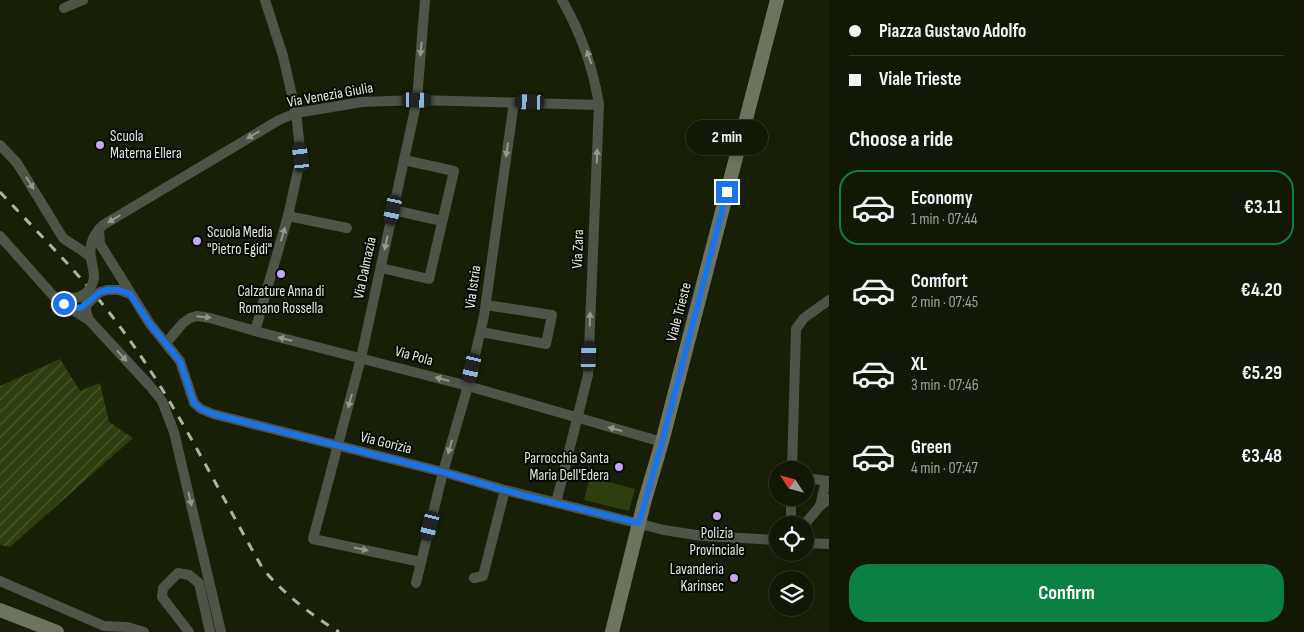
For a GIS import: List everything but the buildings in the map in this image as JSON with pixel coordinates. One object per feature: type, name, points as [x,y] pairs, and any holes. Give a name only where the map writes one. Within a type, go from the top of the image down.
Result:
[{"type":"main road","name":"Viale Trieste","points":[[612,632],[777,0]]},
{"type":"main road","points":[[0,610],[57,632]]},
{"type":"street","points":[[64,8],[83,0]]},
{"type":"street","points":[[255,331],[288,216],[301,157],[296,113],[283,56],[264,0]]},
{"type":"street","name":"Via Dalmazia","points":[[421,562],[313,539],[361,358],[417,100],[425,0]]},
{"type":"street","name":"Via Zara","points":[[556,503],[588,375],[599,105],[590,62],[573,19],[562,0]]},
{"type":"street","name":"Via Venezia Giulia","points":[[99,229],[279,120],[296,113],[362,102],[417,100],[599,105]]},
{"type":"street","name":"Via Istria","points":[[416,583],[443,472],[468,386],[486,305],[514,102]]},
{"type":"street","points":[[0,145],[17,162],[63,238],[91,258]]},
{"type":"street","points":[[381,268],[429,279],[454,171],[404,160]]},
{"type":"street","points":[[393,210],[442,221]]},
{"type":"street","points":[[288,216],[347,228]]},
{"type":"street","points":[[89,320],[86,305],[88,292],[94,278],[91,241],[99,229]]},
{"type":"street","name":"Via Gorizia","points":[[99,229],[100,244],[150,324],[180,361],[188,381],[191,397],[194,403],[201,409],[213,414],[664,530],[702,536],[769,540]]},
{"type":"street","points":[[0,236],[46,286],[78,308],[86,305],[100,292],[119,290],[130,294]]},
{"type":"street","points":[[70,302],[88,292]]},
{"type":"street","points":[[792,461],[796,329],[804,318],[829,300]]},
{"type":"street","points":[[70,302],[150,386],[167,410],[174,432],[221,632]]},
{"type":"street","points":[[480,332],[546,344],[552,315],[486,305]]},
{"type":"street","name":"Via Pola","points":[[166,343],[183,323],[190,318],[197,316],[221,320],[255,331],[468,386],[662,442]]},
{"type":"street","points":[[814,479],[827,481],[820,506]]},
{"type":"street","points":[[474,578],[483,576],[505,490]]},
{"type":"street","points":[[812,516],[829,499]]},
{"type":"street","points":[[814,543],[829,544]]},
{"type":"street","points":[[189,632],[162,597],[162,588],[178,573],[188,575],[199,583],[210,632]]},
{"type":"street","points":[[0,581],[104,626],[127,627],[144,632]]},
{"type":"green space","points":[[60,359],[80,391],[100,383],[109,422],[133,438],[10,547],[0,545],[0,386]]},
{"type":"green space","points":[[590,477],[635,489],[629,511],[584,500]]},
{"type":"railway","points":[[0,192],[61,256],[118,324],[139,353],[177,413],[263,569],[298,604],[339,632]]},
{"type":"place","name":"Scuola Materna Ellera","points":[[100,145]]},
{"type":"place","name":"Scuola Media \"Pietro Egidi\"","points":[[197,241]]},
{"type":"place","name":"Calzature Anna di Romano Rossella","points":[[281,274]]},
{"type":"place","name":"Parrocchia Santa Maria Dell'Edera","points":[[619,467]]},
{"type":"place","name":"Polizia Provinciale","points":[[717,516]]},
{"type":"place","name":"Lavanderia Karinsec","points":[[734,578]]},
{"type":"route","points":[[64,304],[70,307],[82,307],[100,292],[108,290],[119,290],[130,294],[150,324],[180,361],[194,403],[201,409],[213,414],[443,472],[522,495],[639,523],[727,192]]}]
